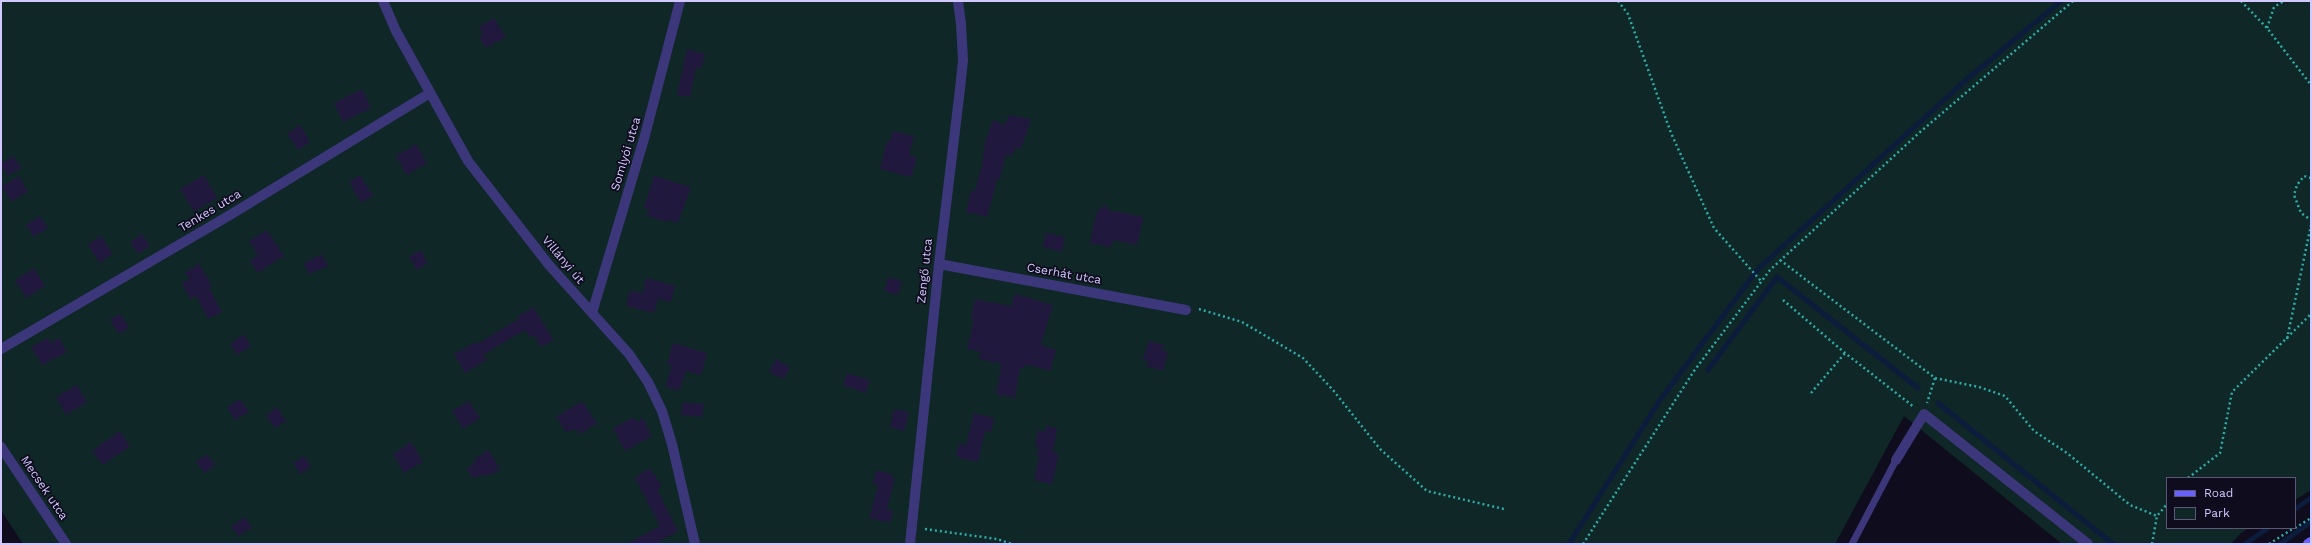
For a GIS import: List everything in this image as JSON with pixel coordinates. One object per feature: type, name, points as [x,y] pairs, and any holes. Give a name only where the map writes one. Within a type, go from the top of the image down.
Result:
[{"type":"street","name":"Villányi út","points":[[383,1],[396,31],[468,161],[549,265],[629,354],[655,395],[672,444],[695,544]]},
{"type":"street","name":"Somlyói utca","points":[[592,314],[644,139],[680,1]]},
{"type":"street","name":"Zengő utca","points":[[910,544],[938,264],[963,60],[958,1]]},
{"type":"street","name":"Tenkes utca","points":[[1,349],[230,215],[430,93]]},
{"type":"street","name":"Cserhát utca","points":[[938,264],[1186,310]]},
{"type":"street","points":[[1896,460],[1924,414],[2088,544]]},
{"type":"street","name":"Mecsek utca","points":[[1,447],[66,544]]},
{"type":"lane","points":[[1852,544],[1896,460]]},
{"type":"path","points":[[1618,1],[1628,14],[1671,133],[1714,228],[1761,281]]},
{"type":"path","points":[[1584,544],[1694,371],[1761,281],[1780,260],[1919,133],[2073,1]]},
{"type":"path","points":[[2241,1],[2267,28],[2311,85]]},
{"type":"path","points":[[2267,28],[2274,7],[2284,1]]},
{"type":"path","points":[[2311,178],[2304,176],[2298,185],[2294,196],[2301,213],[2311,220]]},
{"type":"path","points":[[2287,339],[2311,225]]},
{"type":"path","points":[[1780,260],[1934,378],[1979,387],[2005,396],[2034,431],[2067,453],[2130,505],[2157,516]]},
{"type":"path","points":[[1783,300],[1846,353],[1924,414],[1934,378]]},
{"type":"path","points":[[1186,310],[1201,309],[1242,322],[1302,358],[1333,390],[1380,449],[1427,491],[1504,509]]},
{"type":"path","points":[[2189,477],[2220,453],[2232,392],[2311,314]]},
{"type":"path","points":[[1811,393],[1846,353]]},
{"type":"path","points":[[2152,544],[2157,516],[2166,505]]},
{"type":"path","points":[[2296,527],[2311,518]]},
{"type":"path","points":[[912,528],[997,539],[1012,544]]},
{"type":"path","points":[[2269,544],[2293,529]]},
{"type":"green space","points":[[1,1],[2311,1],[2311,490],[2296,499],[2296,477],[2166,477],[2166,529],[2247,529],[2241,533],[2231,544],[2062,544],[1904,416],[1835,544],[23,544],[1,510]]},
{"type":"building","points":[[494,18],[506,37],[486,48],[479,37],[483,35],[479,27]]},
{"type":"building","points":[[687,49],[705,54],[701,69],[696,67],[690,97],[677,95]]},
{"type":"building","points":[[362,89],[371,108],[343,122],[334,103]]},
{"type":"building","points":[[1009,115],[1031,119],[1021,149],[1016,147],[1012,156],[1006,154],[1000,179],[997,179],[987,217],[966,212],[971,190],[975,191],[982,165],[985,143],[993,120],[1005,125]]},
{"type":"building","points":[[300,125],[310,142],[298,150],[287,134]]},
{"type":"building","points":[[893,131],[914,136],[909,155],[917,157],[911,177],[880,169],[887,141],[890,142]]},
{"type":"building","points":[[416,144],[427,163],[407,175],[396,156]]},
{"type":"building","points":[[14,156],[21,168],[7,176],[1,164]]},
{"type":"building","points":[[204,175],[217,198],[194,212],[180,189]]},
{"type":"building","points":[[360,175],[373,196],[361,203],[349,182]]},
{"type":"building","points":[[19,176],[28,192],[11,202],[2,186]]},
{"type":"building","points":[[654,176],[691,187],[678,223],[669,220],[668,222],[647,216],[649,210],[644,208]]},
{"type":"building","points":[[1105,205],[1108,210],[1143,217],[1137,245],[1113,240],[1111,247],[1090,243],[1097,211]]},
{"type":"building","points":[[40,216],[48,228],[34,237],[26,225]]},
{"type":"building","points":[[267,230],[284,256],[257,273],[250,260],[258,256],[249,241]]},
{"type":"building","points":[[1046,233],[1065,237],[1062,252],[1042,247]]},
{"type":"building","points":[[142,234],[150,246],[138,254],[130,242]]},
{"type":"building","points":[[101,236],[113,254],[99,263],[88,244]]},
{"type":"building","points":[[420,250],[428,263],[417,270],[409,257]]},
{"type":"building","points":[[322,254],[328,266],[309,274],[304,263]]},
{"type":"building","points":[[199,264],[212,286],[209,288],[222,312],[208,319],[196,296],[190,299],[182,283],[189,279],[185,272]]},
{"type":"building","points":[[34,268],[45,286],[26,298],[15,280]]},
{"type":"building","points":[[888,277],[902,281],[898,295],[884,291]]},
{"type":"building","points":[[646,278],[675,286],[671,302],[658,299],[654,313],[626,306],[630,290],[643,293]]},
{"type":"building","points":[[1015,294],[1053,305],[1041,345],[1056,350],[1050,371],[1026,364],[1024,369],[1020,368],[1015,398],[996,394],[1002,364],[979,359],[981,352],[967,349],[974,319],[971,319],[975,299],[1011,306]]},
{"type":"building","points":[[533,307],[554,340],[541,347],[534,335],[530,337],[525,330],[483,355],[487,360],[465,373],[454,354],[476,342],[477,344],[519,319],[517,317]]},
{"type":"building","points":[[121,314],[129,328],[118,334],[110,319]]},
{"type":"building","points":[[244,334],[251,346],[237,355],[230,344]]},
{"type":"building","points":[[48,338],[51,343],[59,338],[67,352],[42,365],[31,347]]},
{"type":"building","points":[[1149,341],[1164,345],[1162,350],[1168,352],[1163,371],[1146,366],[1148,361],[1143,359]]},
{"type":"building","points":[[673,343],[707,353],[701,375],[686,371],[679,391],[665,386],[672,366],[667,365]]},
{"type":"building","points":[[776,359],[790,367],[784,379],[769,372]]},
{"type":"building","points":[[847,373],[870,380],[865,393],[843,385]]},
{"type":"building","points":[[77,385],[87,402],[66,415],[56,397]]},
{"type":"building","points":[[240,399],[249,412],[235,420],[227,407]]},
{"type":"building","points":[[469,401],[480,418],[463,429],[452,411]]},
{"type":"building","points":[[582,401],[597,423],[580,434],[576,429],[566,432],[556,417]]},
{"type":"building","points":[[683,402],[704,404],[702,417],[681,415]]},
{"type":"building","points":[[277,407],[286,421],[275,428],[266,415]]},
{"type":"building","points":[[894,409],[909,412],[904,431],[890,427]]},
{"type":"building","points":[[974,413],[994,418],[991,432],[985,431],[978,462],[956,457],[959,444],[966,445]]},
{"type":"building","points":[[634,417],[636,422],[643,418],[652,436],[625,451],[613,428]]},
{"type":"building","points":[[1046,426],[1057,428],[1053,452],[1059,454],[1052,484],[1034,480],[1039,457],[1037,456],[1039,447],[1035,446],[1038,430],[1045,432]]},
{"type":"building","points":[[120,431],[130,446],[103,465],[92,451]]},
{"type":"building","points":[[411,442],[423,462],[404,473],[393,454]]},
{"type":"building","points":[[489,450],[500,469],[489,476],[487,474],[483,477],[481,474],[474,479],[467,469],[475,463],[473,460]]},
{"type":"building","points":[[207,454],[215,465],[205,473],[196,462]]},
{"type":"building","points":[[304,456],[311,467],[300,474],[293,463]]},
{"type":"building","points":[[650,468],[662,487],[657,489],[678,531],[655,544],[627,544],[660,526],[635,478]]},
{"type":"building","points":[[876,470],[892,474],[891,477],[895,478],[887,510],[893,511],[890,523],[869,518],[878,486],[873,484]]},
{"type":"building","points":[[245,517],[252,528],[238,536],[231,526]]},
{"type":"waterway","points":[[1569,544],[1660,400],[1758,269],[1966,80],[2061,1]]},
{"type":"waterway","points":[[1708,370],[1777,277],[1918,388]]},
{"type":"waterway","points":[[1938,403],[2113,544]]},
{"type":"waterway","points":[[2296,508],[2311,498]]},
{"type":"waterway","points":[[2280,544],[2311,522]]},
{"type":"waterway","points":[[2245,544],[2267,529]]}]
